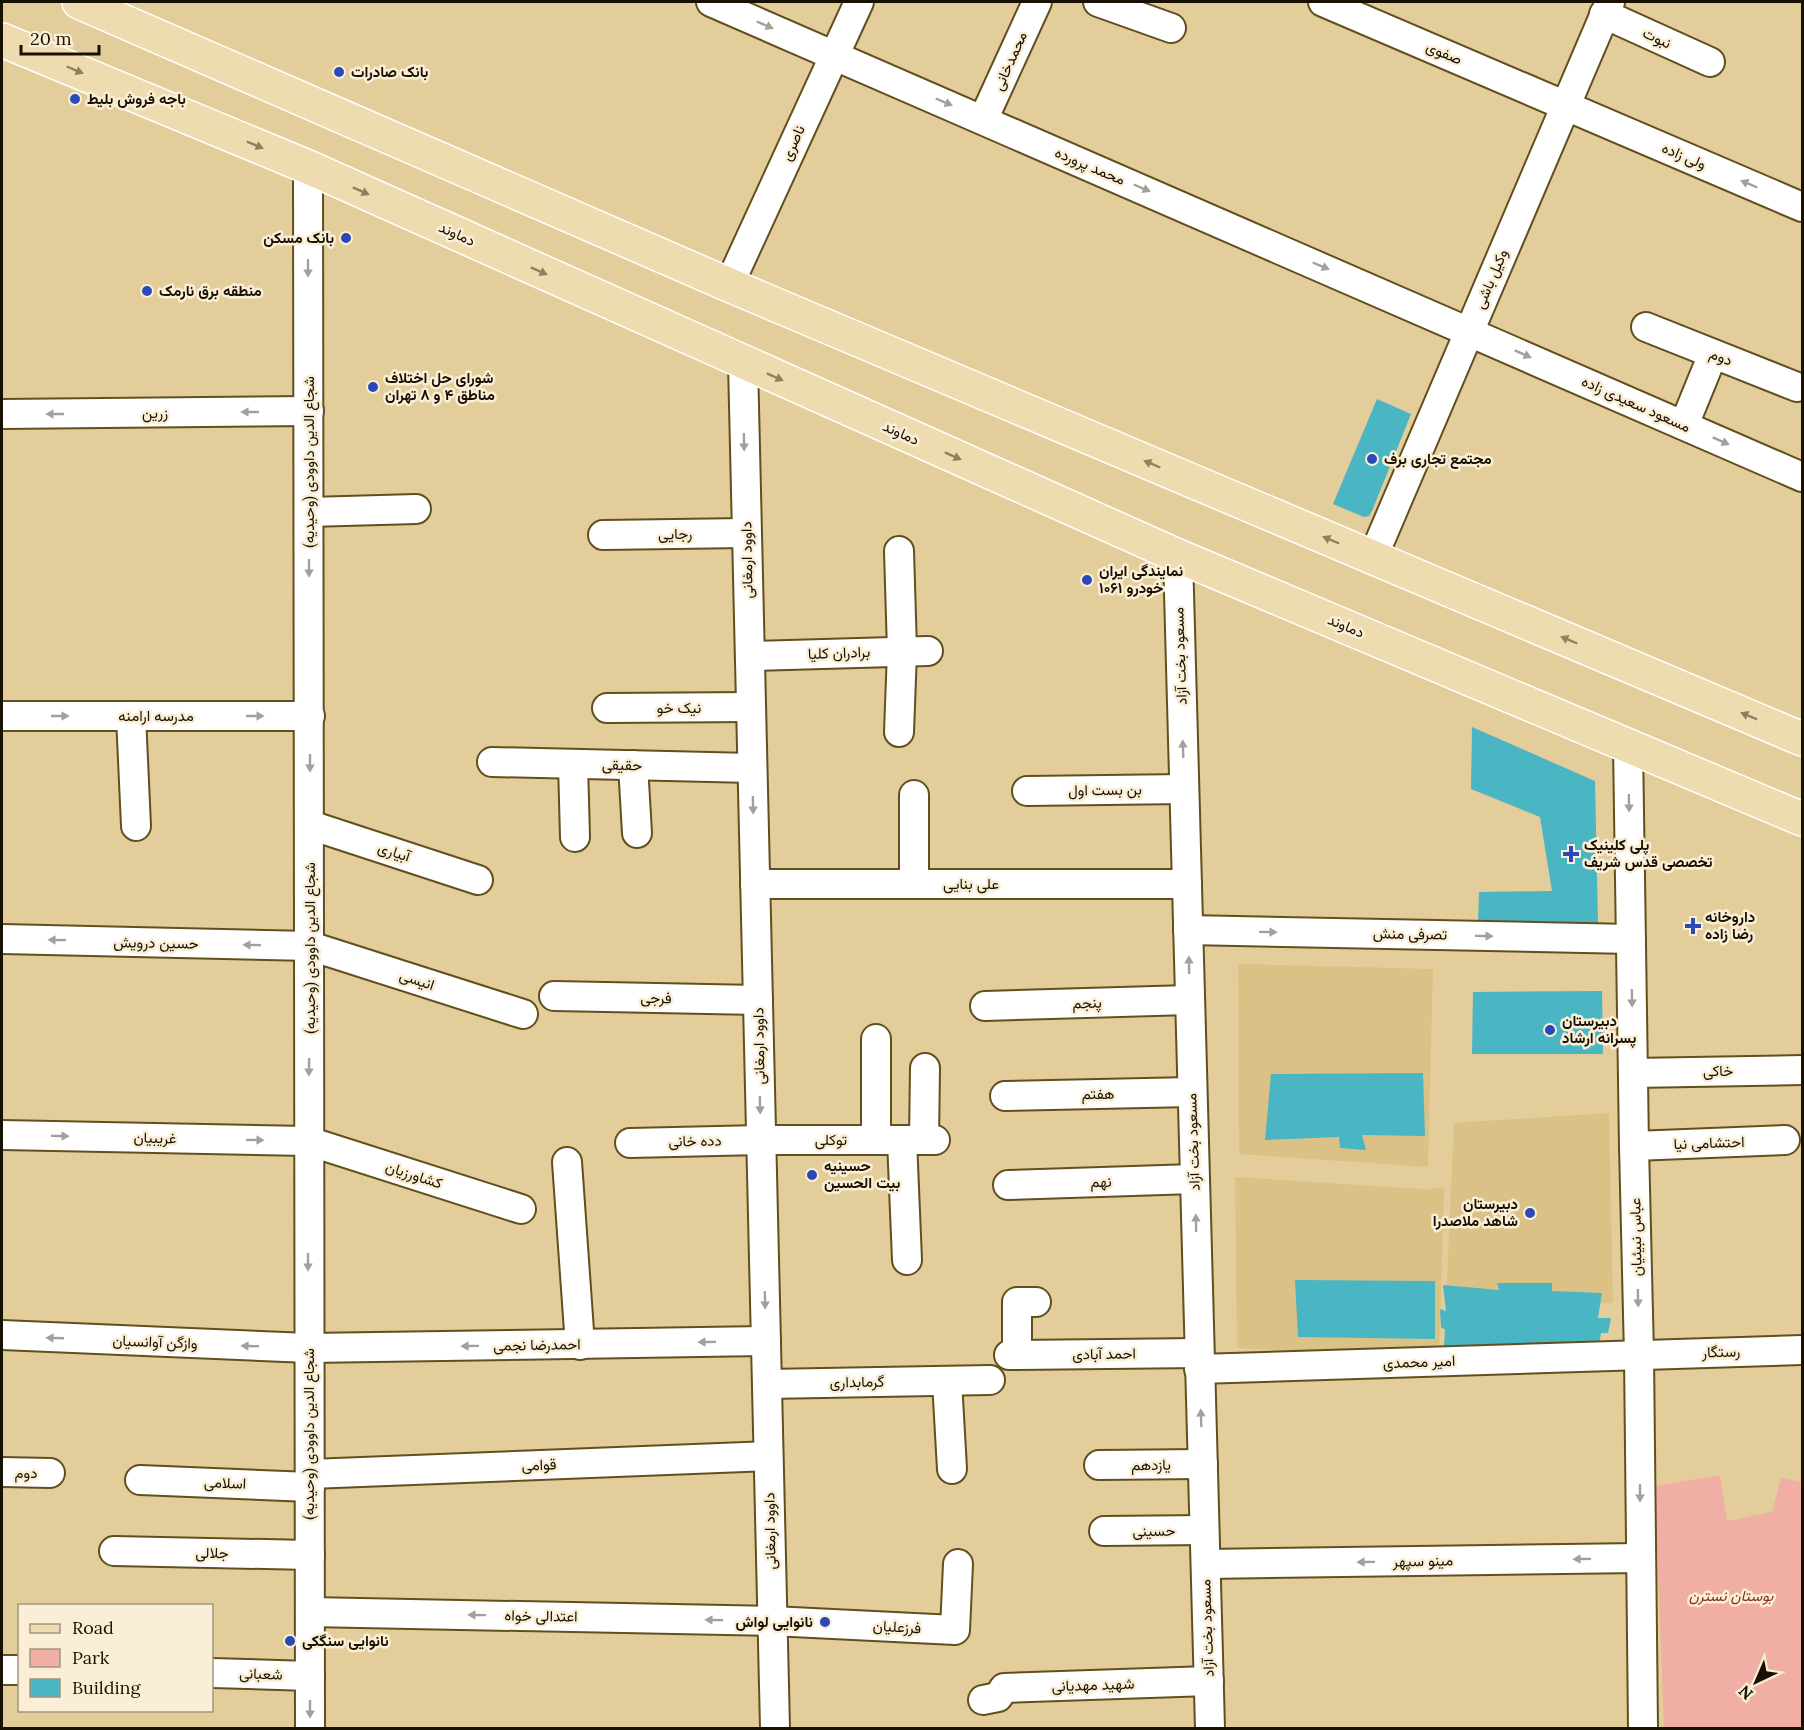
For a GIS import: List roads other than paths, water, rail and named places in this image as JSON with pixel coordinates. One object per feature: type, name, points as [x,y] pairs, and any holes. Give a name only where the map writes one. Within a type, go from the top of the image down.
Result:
[{"type":"main road","points":[[79,2],[729,285],[1803,739]]},
{"type":"main road","name":"دماوند","points":[[2,40],[308,167],[1178,556],[1803,819]]},
{"type":"street","name":"محمد پرورده","points":[[711,2],[1470,330]]},
{"type":"street","name":"ناصری","points":[[729,285],[833,54],[859,2]]},
{"type":"street","name":"محمدخانی","points":[[983,120],[1037,2]]},
{"type":"street","points":[[1098,2],[1171,28]]},
{"type":"street","name":"صفوی","points":[[1323,2],[1565,105]]},
{"type":"street","name":"وکیل باشی","points":[[1373,557],[1607,8]]},
{"type":"street","name":"نبوت","points":[[1607,8],[1710,62]]},
{"type":"street","name":"ولی زاده","points":[[1565,105],[1803,207]]},
{"type":"street","name":"شجاع الدین داوودی (وحیدیه)","points":[[308,167],[310,1728]]},
{"type":"street","name":"دوم","points":[[1646,327],[1797,387]]},
{"type":"street","name":"مسعود سعیدی زاده","points":[[1470,330],[1803,477]]},
{"type":"street","points":[[1684,425],[1713,354]]},
{"type":"street","name":"داوود ارمغانی","points":[[742,363],[775,1728]]},
{"type":"street","name":"زرین","points":[[2,414],[309,411]]},
{"type":"street","points":[[309,512],[416,509]]},
{"type":"street","name":"رجایی","points":[[603,535],[747,533]]},
{"type":"street","points":[[899,551],[915,651],[899,732]]},
{"type":"street","name":"مسعود بخت آزاد","points":[[1178,556],[1210,1728]]},
{"type":"street","name":"برادران کلیا","points":[[750,656],[915,651]]},
{"type":"street","name":"نیک خو","points":[[607,708],[751,707]]},
{"type":"street","name":"مدرسه ارامنه","points":[[2,716],[310,716]]},
{"type":"street","points":[[131,716],[136,826]]},
{"type":"street","name":"عباس نبیئیان","points":[[1628,745],[1643,1728]]},
{"type":"street","name":"حقیقی","points":[[492,762],[752,768]]},
{"type":"street","points":[[573,764],[575,837]]},
{"type":"street","points":[[633,765],[638,833]]},
{"type":"street","name":"بن بست اول","points":[[1027,792],[1184,789]]},
{"type":"street","points":[[914,795],[914,884]]},
{"type":"street","name":"آبیاری","points":[[310,825],[478,880]]},
{"type":"street","name":"علی بنایی","points":[[755,884],[1187,884]]},
{"type":"street","name":"تصرفی منش","points":[[1188,930],[1631,939]]},
{"type":"street","name":"حسین درویش","points":[[2,939],[310,946]]},
{"type":"street","name":"انیسی","points":[[310,946],[523,1014]]},
{"type":"street","name":"فرجی","points":[[554,996],[758,1000]]},
{"type":"street","name":"پنجم","points":[[985,1006],[1189,1000]]},
{"type":"street","points":[[876,1039],[909,1140]]},
{"type":"street","points":[[907,1260],[909,1140],[925,1068]]},
{"type":"street","name":"خاکی","points":[[1633,1073],[1803,1070]]},
{"type":"street","name":"هفتم","points":[[1005,1096],[1192,1092]]},
{"type":"street","name":"غریبیان","points":[[2,1135],[308,1141]]},
{"type":"street","name":"توکلی","points":[[761,1140],[909,1140]]},
{"type":"street","name":"دده خانی","points":[[630,1143],[761,1140]]},
{"type":"street","name":"احتشامی نیا","points":[[1634,1146],[1785,1140]]},
{"type":"street","name":"کشاورزیان","points":[[308,1141],[521,1209]]},
{"type":"street","points":[[567,1162],[580,1345]]},
{"type":"street","name":"نهم","points":[[1008,1185],[1194,1179]]},
{"type":"street","name":"احمد آبادی","points":[[1036,1302],[1017,1302],[1013,1355],[1199,1361]]},
{"type":"street","name":"وازگن آوانسیان","points":[[2,1335],[309,1348]]},
{"type":"street","name":"احمدرضا نجمی","points":[[309,1348],[766,1341]]},
{"type":"street","name":"رستگار","points":[[1639,1355],[1803,1350]]},
{"type":"street","name":"امیر محمدی","points":[[1199,1361],[1639,1355]]},
{"type":"street","name":"گرمابداری","points":[[767,1384],[990,1380]]},
{"type":"street","points":[[947,1381],[952,1469]]},
{"type":"street","name":"قوامی","points":[[310,1480],[768,1456]]},
{"type":"street","name":"یازدهم","points":[[1099,1465],[1203,1464]]},
{"type":"street","name":"دوم","points":[[2,1472],[50,1473]]},
{"type":"street","name":"اسلامی","points":[[140,1480],[310,1480]]},
{"type":"street","name":"حسینی","points":[[1104,1531],[1204,1530]]},
{"type":"street","name":"جلالی","points":[[114,1551],[310,1554]]},
{"type":"street","name":"مینو سپهر","points":[[1206,1564],[1640,1558]]},
{"type":"street","name":"فرزعلیان","points":[[772,1621],[955,1630],[957,1564]]},
{"type":"street","name":"اعتدالی خواه","points":[[310,1612],[772,1621]]},
{"type":"street","points":[[2,1670],[18,1670]]},
{"type":"street","name":"شعبانی","points":[[213,1673],[310,1676]]},
{"type":"street","name":"شهید مهدیانی","points":[[984,1700],[998,1697],[1004,1688],[1209,1681]]},
{"type":"place","name":"بانک صادرات","points":[[339,72]]},
{"type":"place","name":"باجه فروش بلیط","points":[[75,99]]},
{"type":"place","name":"بانک مسکن","points":[[346,238]]},
{"type":"place","name":"منطقه برق نارمک","points":[[147,291]]},
{"type":"place","name":"شورای حل اختلاف مناطق ۴ و ۸ تهران","points":[[373,387]]},
{"type":"place","name":"مجتمع تجاری برف","points":[[1372,459]]},
{"type":"place","name":"نمایندگی ایران خودرو ۱۰۶۱","points":[[1087,580]]},
{"type":"place","name":"پلی کلینیک تخصصی قدس شریف","points":[[1571,854]]},
{"type":"place","name":"داروخانه رضا زاده","points":[[1693,926]]},
{"type":"place","name":"دبیرستان پسرانه ارشاد","points":[[1550,1030]]},
{"type":"place","name":"حسینیه بیت الحسین","points":[[812,1175]]},
{"type":"place","name":"دبیرستان شاهد ملاصدرا","points":[[1530,1213]]},
{"type":"place","name":"نانوایی لواش","points":[[825,1622]]},
{"type":"place","name":"نانوایی سنگکی","points":[[290,1641]]},
{"type":"park label","name":"بوستان نسترن","points":[[1731,1596]]}]
